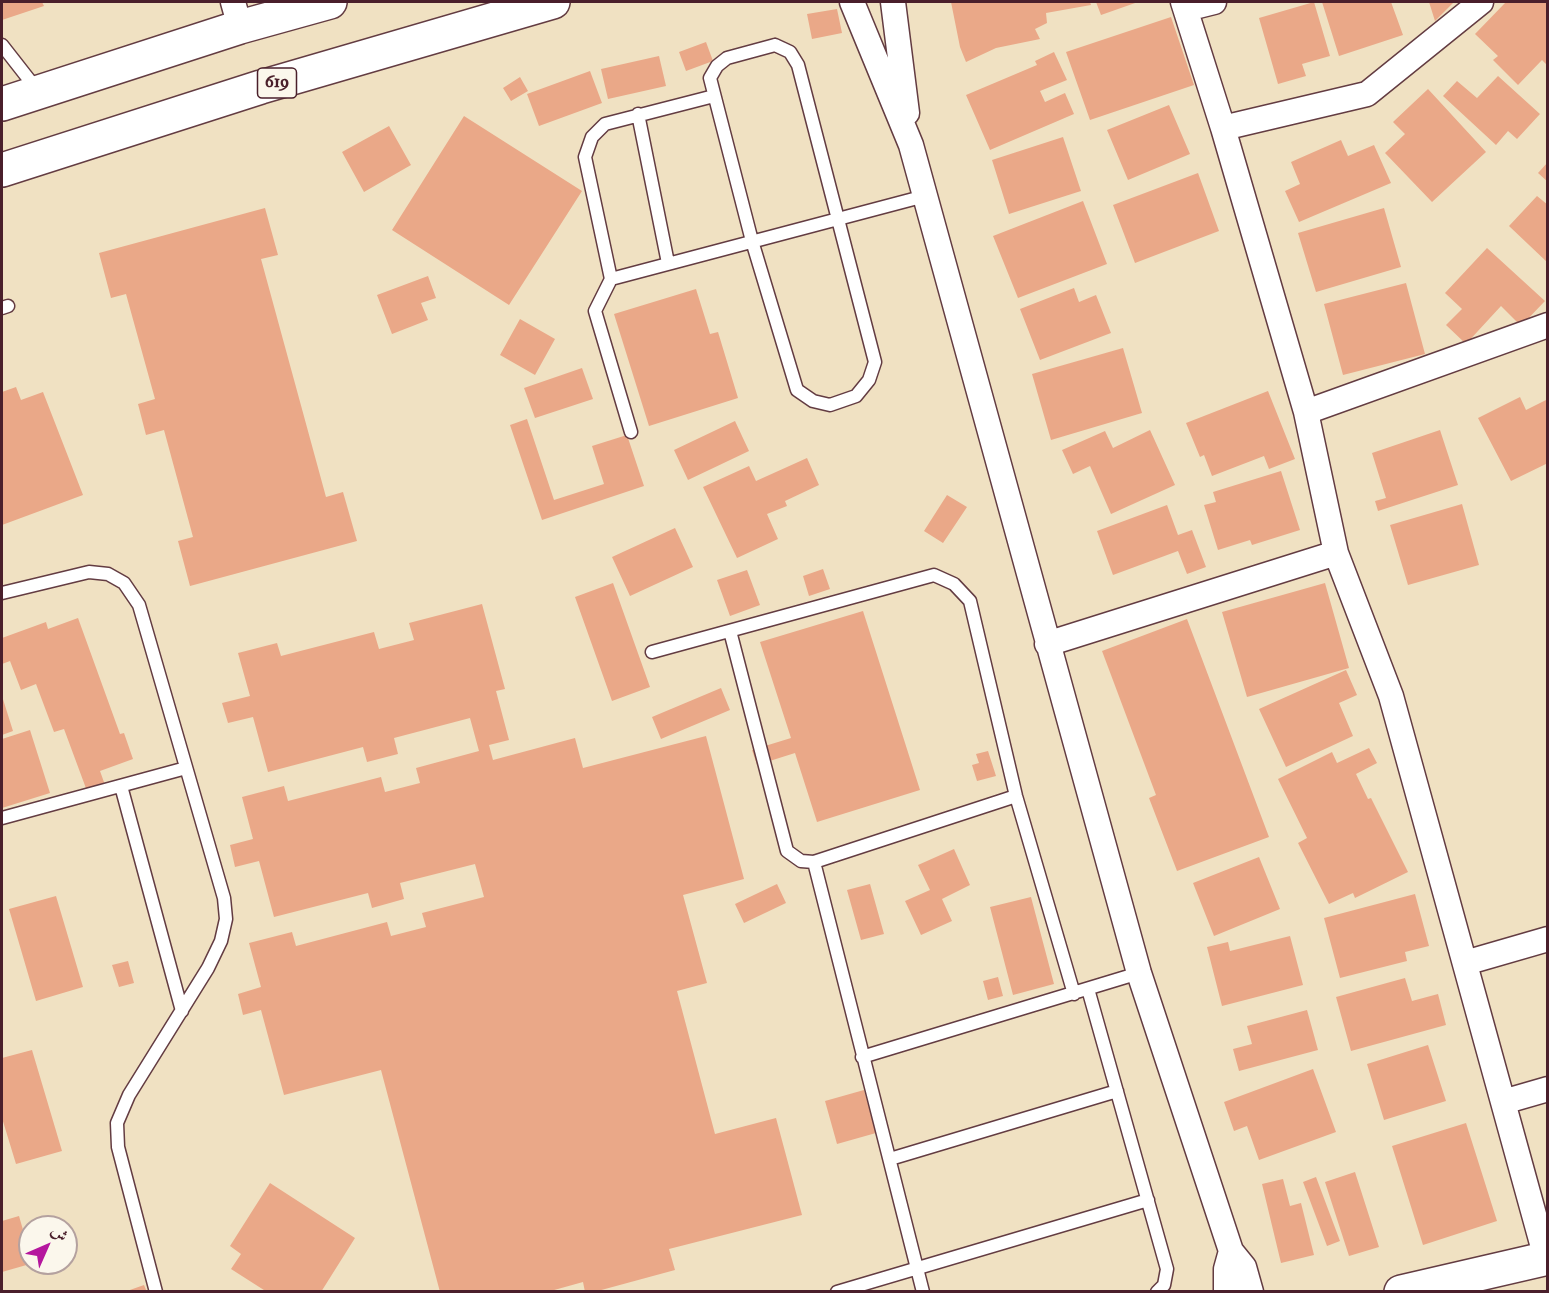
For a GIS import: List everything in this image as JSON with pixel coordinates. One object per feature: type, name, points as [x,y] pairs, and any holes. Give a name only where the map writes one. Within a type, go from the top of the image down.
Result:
[{"type":"main road","points":[[2,104],[39,92],[236,14],[330,2]]},
{"type":"main road","name":"619","points":[[2,170],[261,87],[553,2]]},
{"type":"main road","points":[[1401,1292],[1547,1258]]},
{"type":"street","points":[[852,2],[910,145],[1139,973],[1231,1251],[1244,1267],[1251,1292]]},
{"type":"street","points":[[893,2],[910,145]]},
{"type":"street","points":[[1214,2],[1184,5],[1223,128],[1306,412],[1336,553],[1391,696],[1547,1258]]},
{"type":"street","points":[[1223,128],[1367,94],[1481,2]]},
{"type":"street","points":[[1306,412],[1548,325]]},
{"type":"street","points":[[1047,644],[1336,553]]},
{"type":"street","points":[[1465,963],[1548,939]]},
{"type":"street","points":[[1503,1102],[1548,1089]]},
{"type":"street","points":[[1226,1292],[1226,1269],[1231,1251]]},
{"type":"lane","points":[[2,45],[39,92]]},
{"type":"lane","points":[[776,45],[790,52],[798,65],[876,362],[869,380],[856,396],[830,405],[813,401],[797,390],[752,241],[714,96],[710,78],[717,66],[727,58],[776,45]]},
{"type":"lane","points":[[632,432],[595,311],[611,279],[585,157],[592,137],[605,124],[714,96]]},
{"type":"lane","points":[[638,114],[668,263]]},
{"type":"lane","points":[[611,279],[925,196]]},
{"type":"lane","points":[[2,593],[89,572],[108,574],[124,584],[139,605],[224,897],[226,919],[221,940],[208,968],[129,1095],[117,1123],[118,1147],[156,1292]]},
{"type":"lane","points":[[652,652],[934,575],[954,584],[970,602],[1016,796],[1074,994]]},
{"type":"lane","points":[[729,631],[787,851],[801,861],[814,862],[1016,796]]},
{"type":"lane","points":[[2,818],[186,768]]},
{"type":"lane","points":[[122,786],[182,1011]]},
{"type":"lane","points":[[814,862],[923,1292]]},
{"type":"lane","points":[[862,1057],[1139,973]]},
{"type":"lane","points":[[1088,989],[1167,1269],[1164,1286],[1157,1292]]},
{"type":"lane","points":[[890,1158],[1117,1091]]},
{"type":"lane","points":[[837,1292],[918,1270],[1148,1200]]},
{"type":"building","points":[[2,2],[42,2],[44,6],[2,20]]},
{"type":"building","points":[[951,2],[1090,2],[1091,5],[1046,13],[1047,23],[1035,29],[1040,39],[996,48],[966,62],[960,47]]},
{"type":"building","points":[[1096,2],[1138,2],[1101,15]]},
{"type":"building","points":[[1314,2],[1330,56],[1302,64],[1306,76],[1278,84],[1259,18]]},
{"type":"building","points":[[1322,2],[1391,2],[1403,35],[1339,56]]},
{"type":"building","points":[[1429,2],[1454,2],[1435,21]]},
{"type":"building","points":[[1506,2],[1548,2],[1548,66],[1542,60],[1518,85],[1493,60],[1498,56],[1475,34]]},
{"type":"building","points":[[837,9],[842,33],[812,39],[807,14]]},
{"type":"building","points":[[1171,17],[1194,85],[1090,120],[1066,52]]},
{"type":"building","points":[[706,42],[713,61],[686,71],[679,52]]},
{"type":"building","points":[[1054,52],[1067,80],[1040,91],[1045,102],[1065,93],[1074,114],[990,150],[966,95],[1037,65],[1035,61]]},
{"type":"building","points":[[659,56],[666,86],[608,99],[601,69]]},
{"type":"building","points":[[590,71],[602,103],[539,126],[527,94]]},
{"type":"building","points":[[1498,76],[1540,114],[1517,139],[1508,131],[1496,145],[1443,96],[1457,81],[1477,98]]},
{"type":"building","points":[[520,77],[528,91],[511,101],[503,88]]},
{"type":"building","points":[[1428,89],[1486,152],[1432,202],[1385,153],[1405,134],[1393,122]]},
{"type":"building","points":[[1169,105],[1190,154],[1128,180],[1107,130]]},
{"type":"building","points":[[464,116],[582,191],[509,305],[392,230]]},
{"type":"building","points":[[389,126],[411,165],[364,192],[342,152]]},
{"type":"building","points":[[1063,137],[1081,191],[1009,214],[992,160]]},
{"type":"building","points":[[1341,140],[1348,156],[1374,145],[1391,183],[1299,222],[1285,191],[1300,184],[1291,162]]},
{"type":"building","points":[[1548,162],[1548,182],[1538,173]]},
{"type":"building","points":[[1198,173],[1219,231],[1135,263],[1113,205]]},
{"type":"building","points":[[1537,196],[1548,205],[1548,263],[1509,226]]},
{"type":"building","points":[[1083,201],[1107,264],[1018,298],[993,236]]},
{"type":"building","points":[[265,208],[278,255],[261,259],[326,497],[343,492],[357,541],[190,586],[178,541],[193,537],[164,430],[146,435],[138,404],[155,399],[126,294],[111,298],[99,253]]},
{"type":"building","points":[[1384,208],[1401,267],[1316,292],[1298,233]]},
{"type":"building","points":[[1487,248],[1545,301],[1521,326],[1501,306],[1466,344],[1446,325],[1462,309],[1445,293]]},
{"type":"building","points":[[428,276],[436,298],[421,303],[428,320],[392,334],[377,295]]},
{"type":"building","points":[[1406,283],[1425,354],[1343,375],[1324,304]]},
{"type":"building","points":[[1074,288],[1079,302],[1096,295],[1111,333],[1040,360],[1020,309]]},
{"type":"building","points":[[696,289],[710,334],[718,332],[738,398],[649,426],[614,314]]},
{"type":"building","points":[[520,319],[555,339],[535,375],[500,355]]},
{"type":"building","points":[[1123,348],[1142,413],[1051,440],[1032,374]]},
{"type":"building","points":[[582,368],[593,399],[535,418],[524,388]]},
{"type":"building","points":[[16,387],[21,400],[43,392],[83,495],[2,525],[2,392]]},
{"type":"building","points":[[1268,391],[1295,459],[1269,469],[1264,456],[1212,476],[1204,455],[1200,457],[1186,423]]},
{"type":"building","points":[[1520,397],[1526,410],[1548,399],[1548,463],[1511,481],[1478,418]]},
{"type":"building","points":[[527,419],[554,500],[604,484],[592,446],[627,435],[644,486],[542,520],[510,425]]},
{"type":"building","points":[[735,421],[749,451],[688,480],[674,450]]},
{"type":"building","points":[[1150,430],[1175,485],[1111,514],[1090,466],[1073,474],[1062,450],[1105,431],[1113,448]]},
{"type":"building","points":[[1440,430],[1458,485],[1378,511],[1375,501],[1386,498],[1372,453]]},
{"type":"building","points":[[807,458],[819,485],[785,501],[787,506],[767,514],[778,539],[737,558],[703,487],[749,466],[756,481]]},
{"type":"building","points":[[1281,471],[1300,530],[1252,545],[1250,540],[1218,550],[1204,505],[1216,502],[1213,492]]},
{"type":"building","points":[[947,495],[967,507],[943,543],[924,531]]},
{"type":"building","points":[[1462,504],[1479,565],[1408,585],[1390,525]]},
{"type":"building","points":[[1167,505],[1178,535],[1192,530],[1206,567],[1187,574],[1178,551],[1113,575],[1097,531]]},
{"type":"building","points":[[675,528],[693,567],[630,596],[612,557]]},
{"type":"building","points":[[823,569],[830,589],[809,596],[803,576]]},
{"type":"building","points":[[747,570],[760,605],[730,616],[717,580]]},
{"type":"building","points":[[613,583],[650,687],[612,701],[575,597]]},
{"type":"building","points":[[1325,583],[1349,668],[1247,697],[1222,612]]},
{"type":"building","points":[[482,604],[505,689],[496,691],[509,740],[489,745],[493,760],[575,738],[583,768],[706,736],[744,879],[683,895],[707,983],[677,991],[715,1134],[776,1118],[802,1215],[669,1249],[675,1270],[594,1292],[585,1292],[583,1282],[547,1292],[440,1292],[381,1070],[284,1095],[261,1010],[243,1015],[238,994],[261,987],[249,943],[292,932],[296,946],[387,922],[391,936],[426,927],[422,913],[484,897],[475,864],[400,883],[404,899],[372,908],[368,893],[274,917],[259,861],[235,867],[230,845],[253,839],[242,797],[284,786],[288,801],[381,777],[385,792],[420,783],[416,768],[479,751],[470,718],[394,738],[398,754],[367,762],[363,747],[268,772],[253,717],[228,723],[222,703],[250,696],[238,653],[277,643],[281,656],[374,632],[379,649],[414,640],[409,623]]},
{"type":"building","points":[[863,611],[920,790],[817,822],[795,753],[757,765],[752,750],[791,738],[760,642]]},
{"type":"building","points":[[78,618],[120,734],[124,733],[133,759],[100,771],[105,785],[87,791],[64,729],[54,732],[36,684],[21,690],[10,661],[2,664],[2,638],[46,622],[48,629]]},
{"type":"building","points":[[1187,619],[1269,837],[1177,871],[1149,798],[1156,795],[1102,651]]},
{"type":"building","points":[[1346,670],[1357,695],[1339,703],[1353,736],[1286,767],[1259,709]]},
{"type":"building","points":[[721,688],[730,710],[661,739],[652,717]]},
{"type":"building","points":[[2,696],[13,731],[2,735]]},
{"type":"building","points":[[30,730],[50,793],[2,808],[2,739]]},
{"type":"building","points":[[1369,748],[1377,763],[1356,774],[1368,799],[1371,798],[1408,872],[1355,898],[1353,893],[1329,904],[1298,843],[1307,838],[1278,779],[1332,752],[1337,763]]},
{"type":"building","points":[[988,751],[996,776],[977,781],[972,765],[979,763],[976,754]]},
{"type":"building","points":[[954,849],[970,885],[942,899],[952,921],[921,935],[905,901],[930,890],[918,865]]},
{"type":"building","points":[[1259,857],[1280,909],[1214,936],[1193,883]]},
{"type":"building","points":[[777,884],[786,903],[744,923],[735,904]]},
{"type":"building","points":[[870,884],[884,934],[861,940],[847,890]]},
{"type":"building","points":[[1415,894],[1429,946],[1405,952],[1407,961],[1340,978],[1324,918]]},
{"type":"building","points":[[56,896],[83,987],[36,1001],[9,909]]},
{"type":"building","points":[[1031,897],[1054,984],[1013,995],[990,907]]},
{"type":"building","points":[[1290,936],[1303,985],[1222,1006],[1207,947],[1228,942],[1230,951]]},
{"type":"building","points":[[128,961],[134,983],[119,987],[112,965]]},
{"type":"building","points":[[998,977],[1003,996],[988,1000],[983,981]]},
{"type":"building","points":[[1405,978],[1412,1001],[1438,994],[1446,1025],[1351,1051],[1336,997]]},
{"type":"building","points":[[1307,1010],[1318,1050],[1239,1071],[1233,1049],[1252,1044],[1247,1026]]},
{"type":"building","points":[[1428,1045],[1446,1101],[1384,1120],[1367,1064]]},
{"type":"building","points":[[32,1050],[62,1151],[16,1164],[2,1118],[2,1058]]},
{"type":"building","points":[[1313,1069],[1336,1132],[1259,1160],[1247,1126],[1234,1131],[1224,1102]]},
{"type":"building","points":[[864,1090],[876,1133],[837,1144],[825,1101]]},
{"type":"building","points":[[1466,1123],[1497,1221],[1423,1245],[1392,1146]]},
{"type":"building","points":[[1355,1172],[1379,1247],[1349,1256],[1325,1182]]},
{"type":"building","points":[[1316,1177],[1340,1241],[1327,1246],[1303,1182]]},
{"type":"building","points":[[1283,1179],[1290,1206],[1301,1203],[1314,1255],[1281,1263],[1262,1184]]},
{"type":"building","points":[[270,1183],[355,1238],[321,1292],[267,1292],[231,1269],[241,1254],[230,1246]]},
{"type":"building","points":[[18,1216],[18,1267],[2,1272],[2,1221]]},
{"type":"building","points":[[144,1285],[147,1292],[127,1292],[127,1291]]}]
